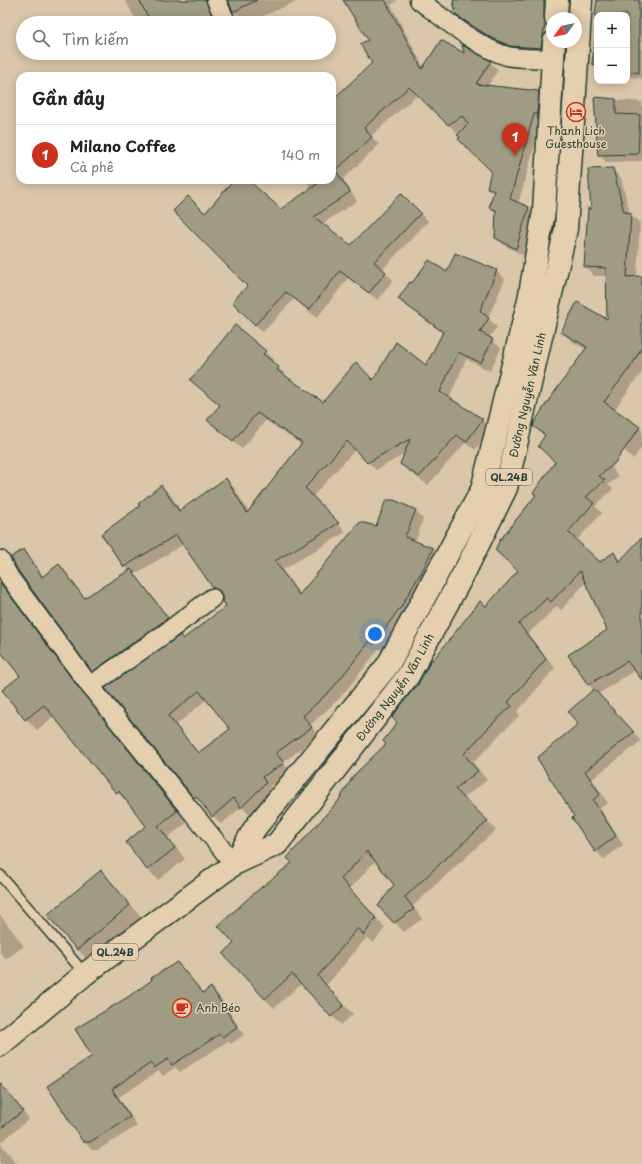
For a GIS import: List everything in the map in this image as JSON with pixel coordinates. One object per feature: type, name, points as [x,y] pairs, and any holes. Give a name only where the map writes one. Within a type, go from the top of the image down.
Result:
[{"type":"main road","points":[[556,12],[557,0]]},
{"type":"main road","name":"Đường Nguyễn Văn Linh","points":[[0,1045],[85,974],[234,864],[277,844],[408,676],[466,569],[506,488],[566,229],[580,0]]},
{"type":"main road","name":"Đường Nguyễn Văn Linh","points":[[234,864],[255,828],[388,665],[482,490],[529,300],[543,218],[554,51]]},
{"type":"street","points":[[216,0],[224,16]]},
{"type":"street","points":[[419,0],[444,19],[494,51],[509,56],[554,51]]},
{"type":"street","points":[[0,560],[10,578],[90,686],[234,864]]},
{"type":"street","points":[[90,686],[164,635],[212,598]]},
{"type":"lane","points":[[0,875],[85,974]]},
{"type":"building","points":[[139,0],[206,0],[213,16],[147,16]]},
{"type":"building","points":[[228,0],[257,0],[233,12]]},
{"type":"building","points":[[343,0],[385,0],[422,69],[441,40],[464,53],[462,45],[491,61],[476,84],[539,91],[537,114],[534,114],[510,199],[529,207],[516,249],[495,238],[496,210],[489,208],[494,190],[487,188],[491,171],[458,139],[460,137],[457,135],[468,124],[462,116],[448,125],[409,87],[364,128],[372,137],[336,170],[336,96],[372,63],[360,44],[368,40]]},
{"type":"building","points":[[453,0],[544,0],[545,24],[541,48],[510,46],[490,37],[456,15]]},
{"type":"building","points":[[597,0],[639,0],[639,73],[630,72],[630,12],[595,12]]},
{"type":"building","points":[[594,48],[594,64],[592,64]]},
{"type":"building","points":[[594,97],[616,99],[616,114],[640,115],[638,154],[598,155]]},
{"type":"building","points":[[613,168],[624,212],[631,213],[627,277],[642,276],[642,347],[629,370],[604,402],[640,427],[614,464],[599,476],[605,480],[586,497],[594,503],[568,532],[600,562],[614,552],[619,562],[642,537],[642,680],[627,661],[588,685],[568,655],[607,630],[580,571],[551,602],[547,598],[519,624],[546,659],[508,702],[512,706],[492,724],[464,754],[478,771],[455,789],[488,821],[405,897],[414,909],[394,923],[378,906],[394,885],[367,851],[341,879],[376,918],[364,935],[358,928],[318,976],[344,1005],[331,1017],[292,974],[265,999],[223,954],[234,943],[218,926],[253,894],[292,863],[287,858],[339,800],[354,775],[386,744],[383,741],[397,723],[392,717],[419,684],[432,659],[433,660],[480,601],[486,606],[518,571],[495,550],[500,540],[536,495],[533,493],[555,462],[538,446],[545,435],[533,426],[546,404],[587,347],[561,332],[577,302],[607,319],[606,268],[584,267],[588,208],[591,209],[588,169]]},
{"type":"building","points":[[336,171],[350,192],[314,217],[351,245],[401,193],[421,213],[374,262],[386,272],[369,293],[340,271],[309,310],[286,292],[255,325],[232,302],[247,286],[173,211],[188,196],[205,213],[230,184],[253,184],[281,209],[317,184],[336,184]]},
{"type":"building","points":[[455,253],[497,270],[480,311],[489,318],[480,332],[493,339],[481,363],[458,352],[440,392],[483,419],[466,442],[457,435],[419,477],[400,464],[410,439],[367,463],[347,441],[305,488],[339,523],[275,561],[299,595],[360,522],[376,526],[386,500],[394,500],[416,510],[405,537],[433,548],[421,574],[400,609],[374,644],[370,641],[332,689],[303,716],[312,727],[276,753],[284,763],[262,777],[266,783],[241,808],[234,798],[212,817],[196,796],[194,798],[105,688],[180,635],[183,639],[226,606],[222,600],[220,591],[213,588],[176,535],[124,567],[101,534],[140,506],[138,504],[161,485],[179,511],[226,478],[247,513],[302,443],[257,413],[233,441],[207,420],[220,405],[190,380],[235,325],[266,351],[263,354],[279,367],[277,370],[323,402],[356,362],[373,380],[396,342],[426,365],[443,332],[398,299],[429,260],[447,272]],"holes":[[[199,691],[230,729],[198,753],[168,716]]]},
{"type":"building","points":[[24,549],[42,577],[59,564],[84,598],[131,569],[168,618],[92,672],[19,572],[11,557]]},
{"type":"building","points":[[0,582],[82,692],[177,811],[158,826],[175,848],[147,870],[126,842],[146,826],[119,791],[116,793],[44,705],[25,720],[2,690],[20,676],[0,651]]},
{"type":"building","points":[[594,689],[634,732],[585,771],[600,794],[593,800],[616,836],[595,852],[572,818],[574,816],[537,758],[578,724],[568,712]]},
{"type":"building","points":[[101,870],[130,905],[77,950],[47,915]]},
{"type":"building","points":[[177,962],[203,993],[211,987],[237,1027],[222,1037],[220,1034],[172,1065],[168,1059],[154,1068],[151,1063],[112,1089],[130,1117],[90,1142],[83,1142],[47,1086],[92,1056],[75,1029],[128,997],[152,980],[151,978]]},
{"type":"building","points":[[0,1083],[23,1111],[0,1129]]},
{"type":"place","name":"Thanh Lich Guesthouse","points":[[576,112]]},
{"type":"place","name":"Milano Coffee","points":[[515,156]]},
{"type":"place","name":"Anh Béo","points":[[182,1008]]}]
